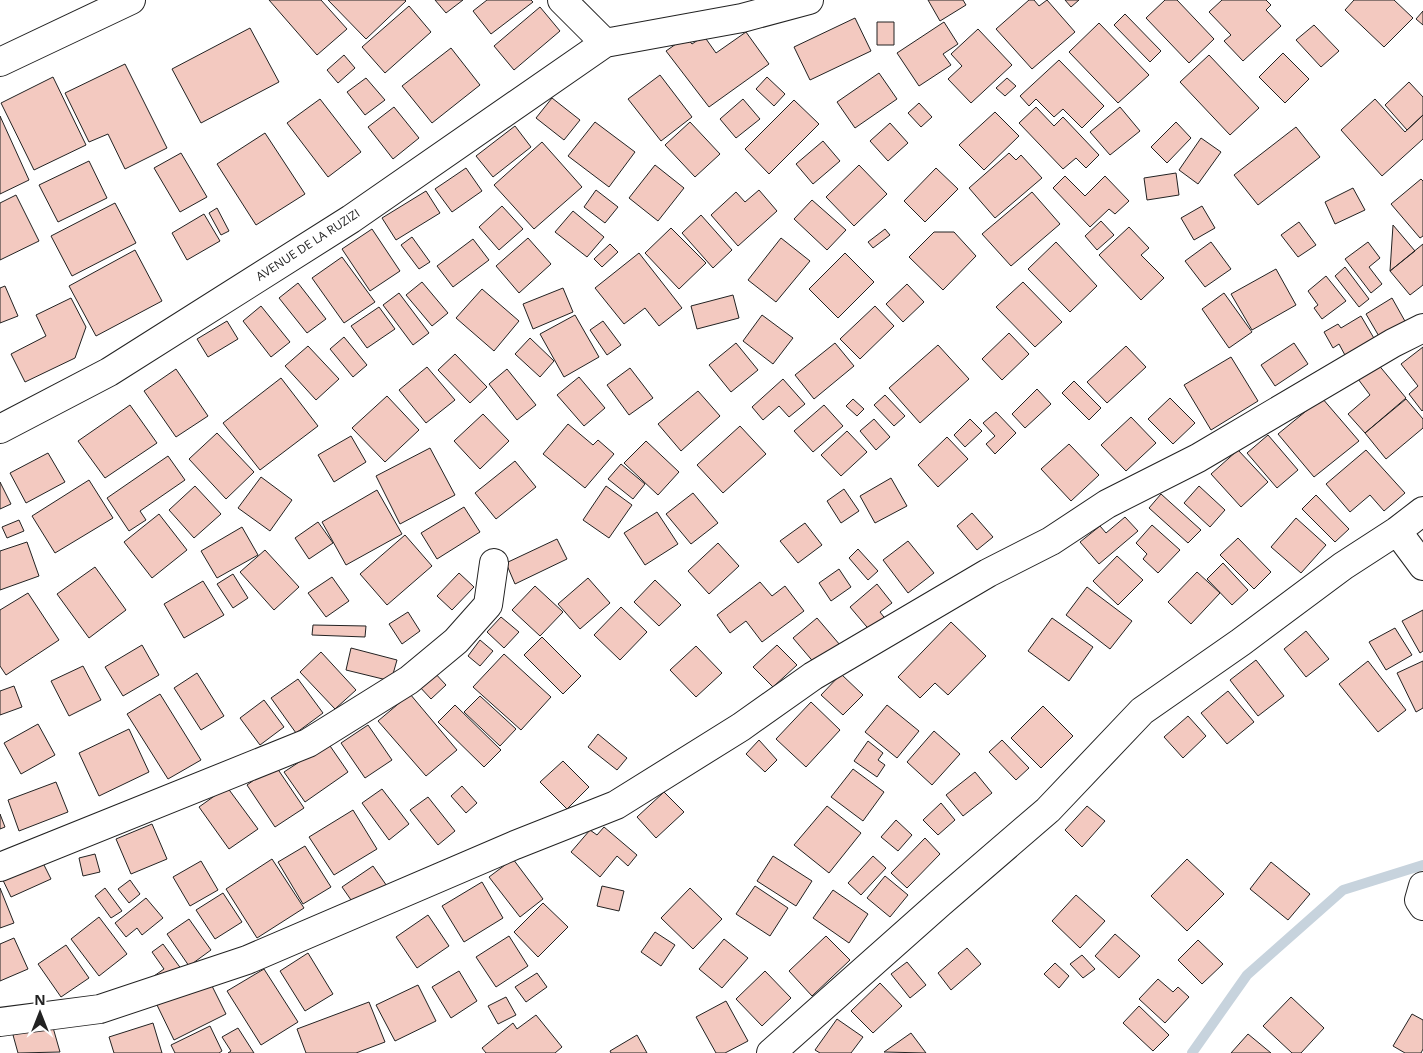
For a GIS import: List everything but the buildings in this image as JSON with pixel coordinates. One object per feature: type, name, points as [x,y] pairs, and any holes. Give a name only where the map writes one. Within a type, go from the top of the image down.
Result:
[{"type":"street","points":[[0,62],[131,0]]},
{"type":"street","points":[[562,0],[605,43],[742,18],[809,0]]},
{"type":"street","name":"AVENUE DE LA RUZIZI","points":[[0,429],[109,372],[351,219],[605,43]]},
{"type":"street","points":[[0,1022],[100,1009],[247,960],[515,845],[616,805],[741,727],[813,676],[988,573],[1051,541],[1107,504],[1198,458],[1393,343],[1423,328]]},
{"type":"street","points":[[771,1053],[1048,810],[1142,710],[1241,642],[1344,566],[1397,531],[1423,511]]},
{"type":"street","points":[[1397,531],[1423,566]]},
{"type":"street","points":[[0,867],[308,743],[409,680],[456,641],[488,605],[494,563]]},
{"type":"street","points":[[1423,886],[1419,900],[1423,906]]},
{"type":"waterway","points":[[1192,1053],[1247,975],[1343,890],[1423,865]]}]
